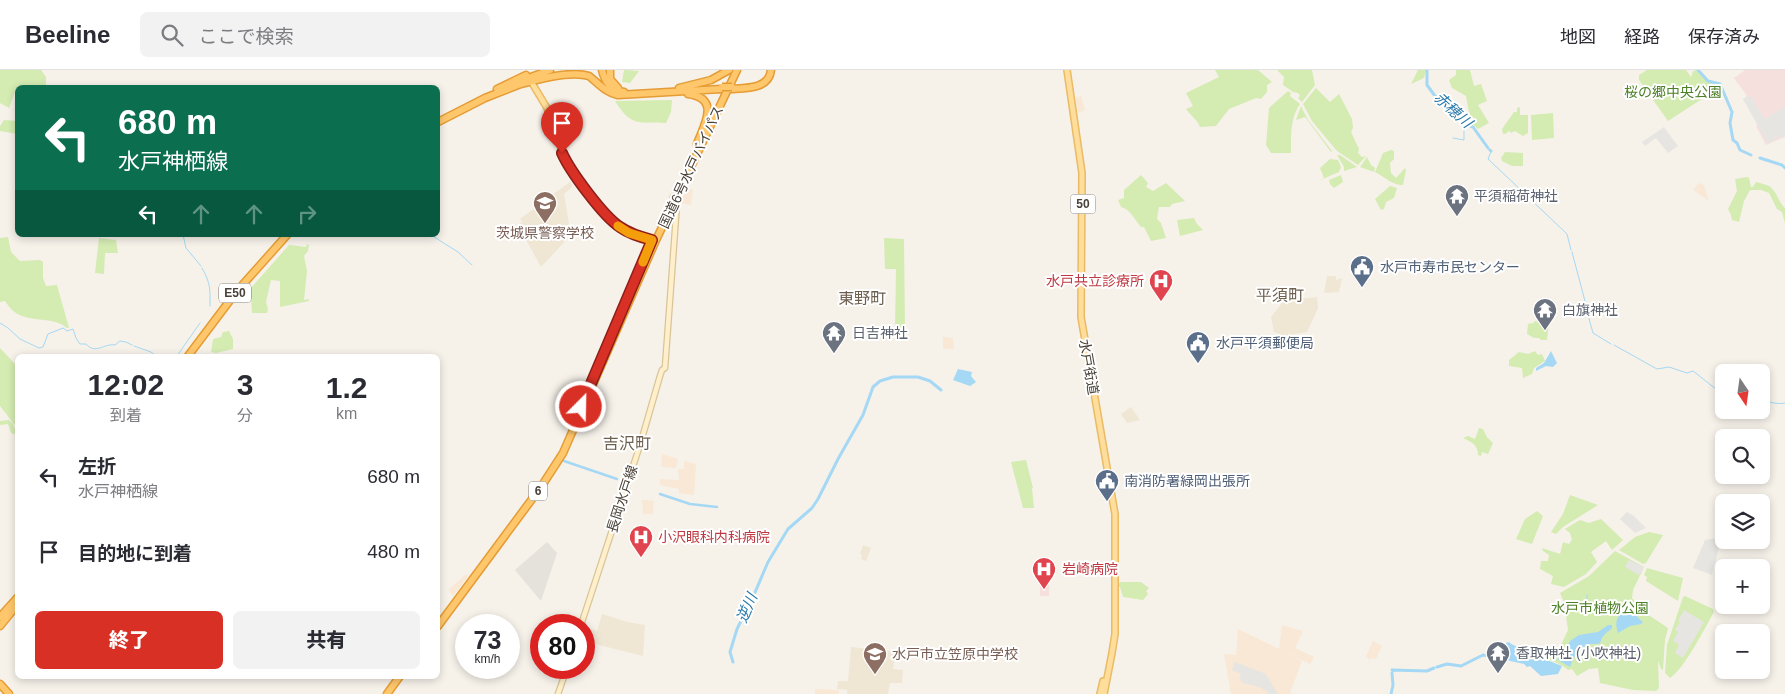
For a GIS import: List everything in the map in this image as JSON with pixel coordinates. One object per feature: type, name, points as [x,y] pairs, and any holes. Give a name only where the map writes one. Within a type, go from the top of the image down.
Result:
[{"type":"highway","points":[[440,120],[484,95],[537,70]]},
{"type":"highway","points":[[484,95],[550,70]]},
{"type":"highway","points":[[440,120],[514,86],[560,70]]},
{"type":"highway","points":[[601,70],[611,87],[628,93]]},
{"type":"highway","points":[[610,70],[610,77],[613,83],[628,93]]},
{"type":"highway","points":[[675,91],[711,80],[729,70]]},
{"type":"highway","name":"国道6号水戸バイパス","points":[[440,618],[545,476],[564,446],[654,240],[723,90],[736,70]]},
{"type":"highway","name":"国道6号水戸バイパス","points":[[440,623],[542,486],[563,453],[654,240],[674,209],[674,198],[695,150],[736,70]]},
{"type":"highway","points":[[514,86],[552,74],[576,71],[589,76],[609,93],[618,95],[628,93],[723,90],[758,84],[766,79],[770,70]]},
{"type":"highway","points":[[675,91],[699,96],[704,99],[708,106],[707,118],[695,150]]},
{"type":"highway","name":"E50","points":[[187,354],[227,298],[281,237]]},
{"type":"highway","name":"E50","points":[[188,354],[237,291],[285,237]]},
{"type":"highway","points":[[0,613],[15,599]]},
{"type":"highway","points":[[0,617],[15,600]]},
{"type":"highway","points":[[0,622],[15,606]]},
{"type":"highway","points":[[0,626],[15,607]]},
{"type":"highway","points":[[385,694],[396,679]]},
{"type":"highway","points":[[0,684],[7,694]]},
{"type":"highway","points":[[0,689],[7,694]]},
{"type":"main road","name":"水戸街道","points":[[1067,70],[1082,173],[1081,317],[1115,514],[1114,642],[1102,694]]},
{"type":"main road","points":[[532,83],[547,108],[565,159],[593,198],[620,227],[634,235],[654,240]]},
{"type":"main road","name":"長岡水戸線","points":[[585,614],[634,465],[660,376],[665,368],[674,209]]},
{"type":"main road","points":[[558,694],[563,679]]},
{"type":"shaded area","points":[[1745,70],[1785,70],[1785,137],[1766,145],[1756,126],[1758,125],[1743,99],[1747,96],[1734,78]]},
{"type":"shaded area","points":[[1750,95],[1765,119],[1785,106],[1785,136],[1782,138],[1780,136],[1768,144],[1743,99]]},
{"type":"shaded area","points":[[1081,96],[1085,110],[1078,113],[1075,98]]},
{"type":"shaded area","points":[[1664,127],[1678,146],[1668,153],[1656,138],[1645,146],[1642,142]]},
{"type":"shaded area","name":"茨城県警察学校","points":[[571,181],[572,187],[564,194],[571,235],[541,267],[518,225],[522,222],[520,219]]},
{"type":"shaded area","points":[[1699,183],[1704,185],[1709,201],[1693,190]]},
{"type":"shaded area","points":[[686,187],[693,190],[691,205],[679,203]]},
{"type":"shaded area","points":[[1327,276],[1336,276],[1336,280],[1342,278],[1339,292],[1324,293]]},
{"type":"shaded area","points":[[1317,297],[1318,308],[1307,332],[1284,336],[1274,332],[1271,317],[1282,303],[1289,300]]},
{"type":"shaded area","points":[[943,337],[953,338],[954,349],[943,349]]},
{"type":"shaded area","points":[[1131,407],[1140,420],[1127,423],[1121,414]]},
{"type":"shaded area","points":[[662,454],[678,459],[676,468],[661,467]]},
{"type":"shaded area","points":[[684,461],[696,464],[694,495],[679,493],[679,489],[660,485],[660,479],[679,480],[678,469],[684,469]]},
{"type":"shaded area","points":[[642,500],[654,501],[653,514],[643,514]]},
{"type":"shaded area","points":[[1627,512],[1646,528],[1635,533],[1620,519]]},
{"type":"shaded area","points":[[635,536],[651,537],[650,549],[633,547]]},
{"type":"shaded area","points":[[1715,538],[1715,549],[1718,549],[1712,575],[1693,568],[1705,540]]},
{"type":"shaded area","points":[[547,542],[557,553],[541,601],[515,570]]},
{"type":"shaded area","points":[[863,545],[871,548],[866,561],[861,559],[862,555],[860,554]]},
{"type":"shaded area","points":[[1629,560],[1644,567],[1639,575],[1625,567]]},
{"type":"shaded area","points":[[466,574],[468,576],[453,596],[448,590]]},
{"type":"shaded area","name":"岩崎病院","points":[[1040,580],[1049,583],[1049,596],[1040,596]]},
{"type":"shaded area","points":[[1684,610],[1704,622],[1683,658],[1675,653],[1679,645],[1673,641],[1678,632],[1675,630],[1680,622],[1678,621]]},
{"type":"shaded area","points":[[602,614],[627,622],[645,625],[643,656],[595,644],[595,630],[597,631]]},
{"type":"shaded area","points":[[1282,625],[1303,631],[1295,648],[1314,657],[1310,664],[1279,649]]},
{"type":"shaded area","points":[[1238,629],[1302,661],[1290,693],[1294,694],[1231,694],[1224,654],[1236,655]]},
{"type":"shaded area","points":[[1373,641],[1382,646],[1376,659],[1371,658],[1370,660],[1366,656]]},
{"type":"shaded area","name":"水戸市立笠原中学校","points":[[851,647],[896,652],[893,669],[903,670],[902,683],[890,683],[888,694],[847,694],[847,690],[837,689],[838,681],[848,681]]},
{"type":"shaded area","points":[[1235,662],[1266,674],[1278,694],[1267,694],[1268,692],[1259,687],[1243,683],[1239,678],[1241,674],[1232,670]]},
{"type":"shaded area","points":[[815,689],[839,690],[839,694],[815,694]]},
{"type":"green space","points":[[0,70],[41,70],[46,77],[46,85],[15,85],[15,92],[9,108],[0,103]]},
{"type":"green space","points":[[624,70],[639,71],[630,83],[622,82]]},
{"type":"green space","points":[[1215,70],[1258,70],[1272,82],[1267,85],[1267,92],[1261,99],[1256,98],[1229,109],[1216,126],[1200,127],[1186,109],[1193,106],[1186,93],[1219,77]]},
{"type":"green space","points":[[1277,70],[1312,70],[1315,85],[1302,102],[1298,98],[1300,96],[1298,93],[1283,85],[1284,77]]},
{"type":"green space","points":[[1418,70],[1426,70],[1424,78],[1411,84]]},
{"type":"green space","points":[[1456,70],[1470,70],[1474,86],[1481,84],[1487,101],[1478,105],[1489,123],[1478,129],[1471,123],[1466,96],[1452,88],[1449,80],[1456,75]]},
{"type":"green space","name":"桜の郷中央公園","points":[[1647,70],[1686,70],[1691,77],[1693,71],[1697,70],[1707,81],[1718,85],[1704,95],[1705,97],[1668,121],[1639,80],[1639,75]]},
{"type":"green space","points":[[1316,88],[1330,102],[1339,94],[1352,119],[1353,128],[1351,132],[1359,149],[1358,153],[1362,157],[1366,156],[1358,165],[1337,151],[1312,121],[1303,104]]},
{"type":"green space","points":[[1288,91],[1291,93],[1290,96],[1300,104],[1294,115],[1291,153],[1271,153],[1266,145],[1269,108]]},
{"type":"green space","points":[[672,100],[671,112],[666,123],[642,122],[631,119],[615,101]]},
{"type":"green space","points":[[1301,106],[1308,120],[1331,152],[1305,117],[1296,120]]},
{"type":"green space","points":[[1519,107],[1520,115],[1528,115],[1528,133],[1523,136],[1515,131],[1503,134],[1502,129]]},
{"type":"green space","points":[[1553,113],[1554,138],[1532,140],[1531,115]]},
{"type":"green space","points":[[4,120],[15,121],[15,134],[0,131],[0,126]]},
{"type":"green space","points":[[1391,150],[1394,151],[1394,159],[1390,163],[1391,173],[1396,178],[1405,168],[1406,170],[1403,185],[1392,182],[1375,172],[1383,153]]},
{"type":"green space","points":[[1505,152],[1523,153],[1523,166],[1512,166],[1502,161],[1501,158]]},
{"type":"green space","points":[[1337,155],[1340,155],[1357,167],[1344,171],[1344,167]]},
{"type":"green space","points":[[1367,157],[1375,168],[1374,172],[1360,167]]},
{"type":"green space","points":[[1330,159],[1338,160],[1341,167],[1339,172],[1316,182],[1324,178],[1320,168]]},
{"type":"green space","points":[[1141,175],[1148,183],[1146,187],[1153,191],[1166,183],[1185,201],[1172,204],[1170,207],[1159,207],[1157,219],[1161,223],[1166,238],[1151,241],[1144,227],[1141,227],[1130,212],[1121,207],[1118,200],[1124,198],[1124,190]]},
{"type":"green space","points":[[1341,175],[1343,182],[1334,188],[1329,180]]},
{"type":"green space","points":[[1747,177],[1751,187],[1756,182],[1769,186],[1774,191],[1785,208],[1785,223],[1782,212],[1777,209],[1769,193],[1761,190],[1750,190],[1744,201],[1739,222],[1732,220],[1728,209],[1737,191],[1735,179]]},
{"type":"green space","points":[[1390,186],[1397,188],[1394,198],[1386,202],[1384,209],[1381,210],[1375,199]]},
{"type":"green space","points":[[1194,218],[1203,230],[1180,236],[1177,220]]},
{"type":"green space","points":[[8,237],[11,252],[20,261],[40,260],[43,262],[43,278],[46,286],[57,285],[69,328],[55,322],[22,316],[16,313],[5,301],[0,302],[0,238]]},
{"type":"green space","points":[[99,238],[116,240],[118,253],[105,253],[104,274],[95,273]]},
{"type":"green space","points":[[884,238],[904,239],[905,331],[895,331],[896,269],[885,269]]},
{"type":"green space","points":[[307,244],[309,245],[308,251],[304,256],[307,271],[304,300],[309,299],[309,301],[280,307],[280,281],[271,280],[266,302],[267,313],[252,313],[251,299],[241,299],[289,245],[306,247]]},
{"type":"green space","points":[[1546,320],[1549,323],[1547,340],[1534,338],[1527,334],[1528,324],[1535,321],[1541,323]]},
{"type":"green space","points":[[229,331],[233,339],[233,349],[216,353],[211,352],[213,339],[221,337],[223,332]]},
{"type":"green space","points":[[0,348],[15,364],[15,425],[0,406]]},
{"type":"green space","points":[[1535,351],[1538,355],[1542,354],[1545,361],[1534,368],[1532,374],[1523,378],[1522,368],[1509,366],[1509,360],[1519,352],[1528,354]]},
{"type":"green space","points":[[9,420],[13,424],[15,434],[11,433],[8,424],[0,425],[0,421]]},
{"type":"green space","points":[[1479,428],[1483,429],[1493,443],[1488,454],[1482,452],[1481,456],[1478,455],[1474,444],[1463,438],[1468,436],[1475,439]]},
{"type":"green space","points":[[1026,460],[1033,488],[1034,508],[1023,508],[1011,462]]},
{"type":"green space","points":[[1570,495],[1598,505],[1563,527],[1556,534],[1551,532],[1563,514]]},
{"type":"green space","points":[[1537,511],[1543,516],[1532,544],[1516,539],[1525,519]]},
{"type":"green space","points":[[1601,519],[1623,540],[1612,550],[1606,541],[1591,552],[1597,562],[1586,574],[1564,587],[1551,584],[1553,576],[1540,569],[1541,561],[1548,561],[1549,555],[1542,548],[1560,554],[1563,542],[1569,544],[1572,540],[1570,533],[1565,529],[1580,520],[1589,523]]},
{"type":"green space","points":[[1649,532],[1663,535],[1646,563],[1643,564],[1619,550],[1635,537]]},
{"type":"green space","name":"水戸市植物公園","points":[[1615,551],[1644,567],[1633,590],[1632,598],[1647,614],[1668,628],[1665,640],[1663,670],[1658,661],[1659,688],[1656,691],[1633,690],[1600,683],[1598,668],[1589,669],[1577,676],[1572,669],[1568,670],[1529,649],[1560,647],[1568,630],[1564,602],[1560,593],[1589,576]]},
{"type":"green space","points":[[1647,568],[1683,578],[1678,601],[1646,581],[1647,577],[1644,575]]},
{"type":"green space","points":[[1121,582],[1141,582],[1149,588],[1146,591],[1148,594],[1143,600],[1123,597],[1120,587],[1117,587]]},
{"type":"green space","points":[[1685,596],[1713,609],[1714,612],[1682,666],[1670,678],[1665,673],[1667,645],[1683,597]]},
{"type":"water","points":[[1551,351],[1557,363],[1553,367],[1546,366],[1536,371],[1536,368],[1544,363]]},
{"type":"water","points":[[958,369],[972,372],[971,376],[976,382],[970,386],[953,380]]},
{"type":"water","points":[[1628,609],[1643,622],[1630,626],[1618,633],[1617,619]]},
{"type":"water","points":[[1608,625],[1612,625],[1612,628],[1606,633],[1600,643],[1588,644],[1577,654],[1570,667],[1558,660],[1570,641],[1579,635],[1598,632]]},
{"type":"water","points":[[1509,642],[1530,651],[1533,654],[1531,657],[1537,656],[1562,666],[1558,674],[1541,676],[1530,666],[1527,667],[1524,664],[1501,659],[1506,643]]},
{"type":"waterway","name":"赤穂川","points":[[1427,70],[1427,85],[1435,96],[1462,119],[1464,124],[1473,127],[1488,148]]},
{"type":"waterway","points":[[1698,70],[1708,81],[1720,84],[1732,112],[1730,123],[1733,140],[1737,143],[1740,150],[1751,155]]},
{"type":"waterway","points":[[1453,138],[1464,140],[1464,124]]},
{"type":"waterway","name":"赤穂川","points":[[1491,152],[1488,159],[1524,193]]},
{"type":"waterway","points":[[1760,158],[1782,165],[1785,168]]},
{"type":"waterway","name":"赤穂川","points":[[1526,195],[1567,234],[1571,250]]},
{"type":"waterway","points":[[183,237],[186,248],[201,266]]},
{"type":"waterway","points":[[434,237],[458,252],[472,265]]},
{"type":"waterway","name":"赤穂川","points":[[1572,252],[1586,305]]},
{"type":"waterway","points":[[202,268],[209,287],[210,306]]},
{"type":"waterway","name":"赤穂川","points":[[1586,308],[1593,333],[1611,344]]},
{"type":"waterway","points":[[0,323],[20,339],[39,348],[43,347],[48,334],[63,328],[67,331],[73,329],[80,344],[86,344],[93,349],[115,345],[120,341],[132,345]]},
{"type":"waterway","points":[[178,354],[200,323]]},
{"type":"waterway","name":"赤穂川","points":[[1614,345],[1657,369],[1669,367],[1687,373],[1693,371],[1715,388]]},
{"type":"waterway","points":[[134,346],[154,354]]},
{"type":"waterway","name":"逆川","points":[[733,662],[730,652],[737,629],[768,562],[788,529],[812,508],[818,499],[863,415],[873,387],[880,381],[893,377],[918,377],[930,381],[941,390]]},
{"type":"waterway","name":"赤穂川","points":[[1770,402],[1785,403]]},
{"type":"waterway","points":[[564,461],[617,479]]},
{"type":"waterway","points":[[660,494],[690,504],[717,507]]},
{"type":"waterway","points":[[1585,605],[1587,595]]},
{"type":"waterway","points":[[1437,667],[1447,664],[1461,666],[1483,655],[1490,656]]},
{"type":"waterway","points":[[1496,658],[1501,659]]},
{"type":"waterway","points":[[1392,670],[1427,671],[1434,668]]},
{"type":"waterway","points":[[1391,694],[1393,685],[1392,673]]},
{"type":"slow traffic","points":[[618,226],[629,233],[652,240],[643,262]]},
{"type":"place","name":"平須稲荷神社","points":[[1457,217]]},
{"type":"place","name":"茨城県警察学校","points":[[545,224]]},
{"type":"place","name":"水戸市寿市民センター","points":[[1362,288]]},
{"type":"place","name":"水戸共立診療所","points":[[1161,302]]},
{"type":"place","name":"白旗神社","points":[[1545,331]]},
{"type":"place","name":"日吉神社","points":[[834,354]]},
{"type":"place","name":"水戸平須郵便局","points":[[1198,364]]},
{"type":"place","name":"南消防署緑岡出張所","points":[[1107,502]]},
{"type":"place","name":"小沢眼科内科病院","points":[[641,558]]},
{"type":"place","name":"岩崎病院","points":[[1044,590]]},
{"type":"place","name":"香取神社 (小吹神社)","points":[[1498,674]]},
{"type":"place","name":"水戸市立笠原中学校","points":[[875,675]]},
{"type":"district","name":"平須町","points":[[1280,295]]},
{"type":"district","name":"東野町","points":[[862,298]]},
{"type":"district","name":"吉沢町","points":[[627,443]]},
{"type":"route","points":[[562,153],[584,186],[616,225],[629,233],[652,240],[581,407]]}]
